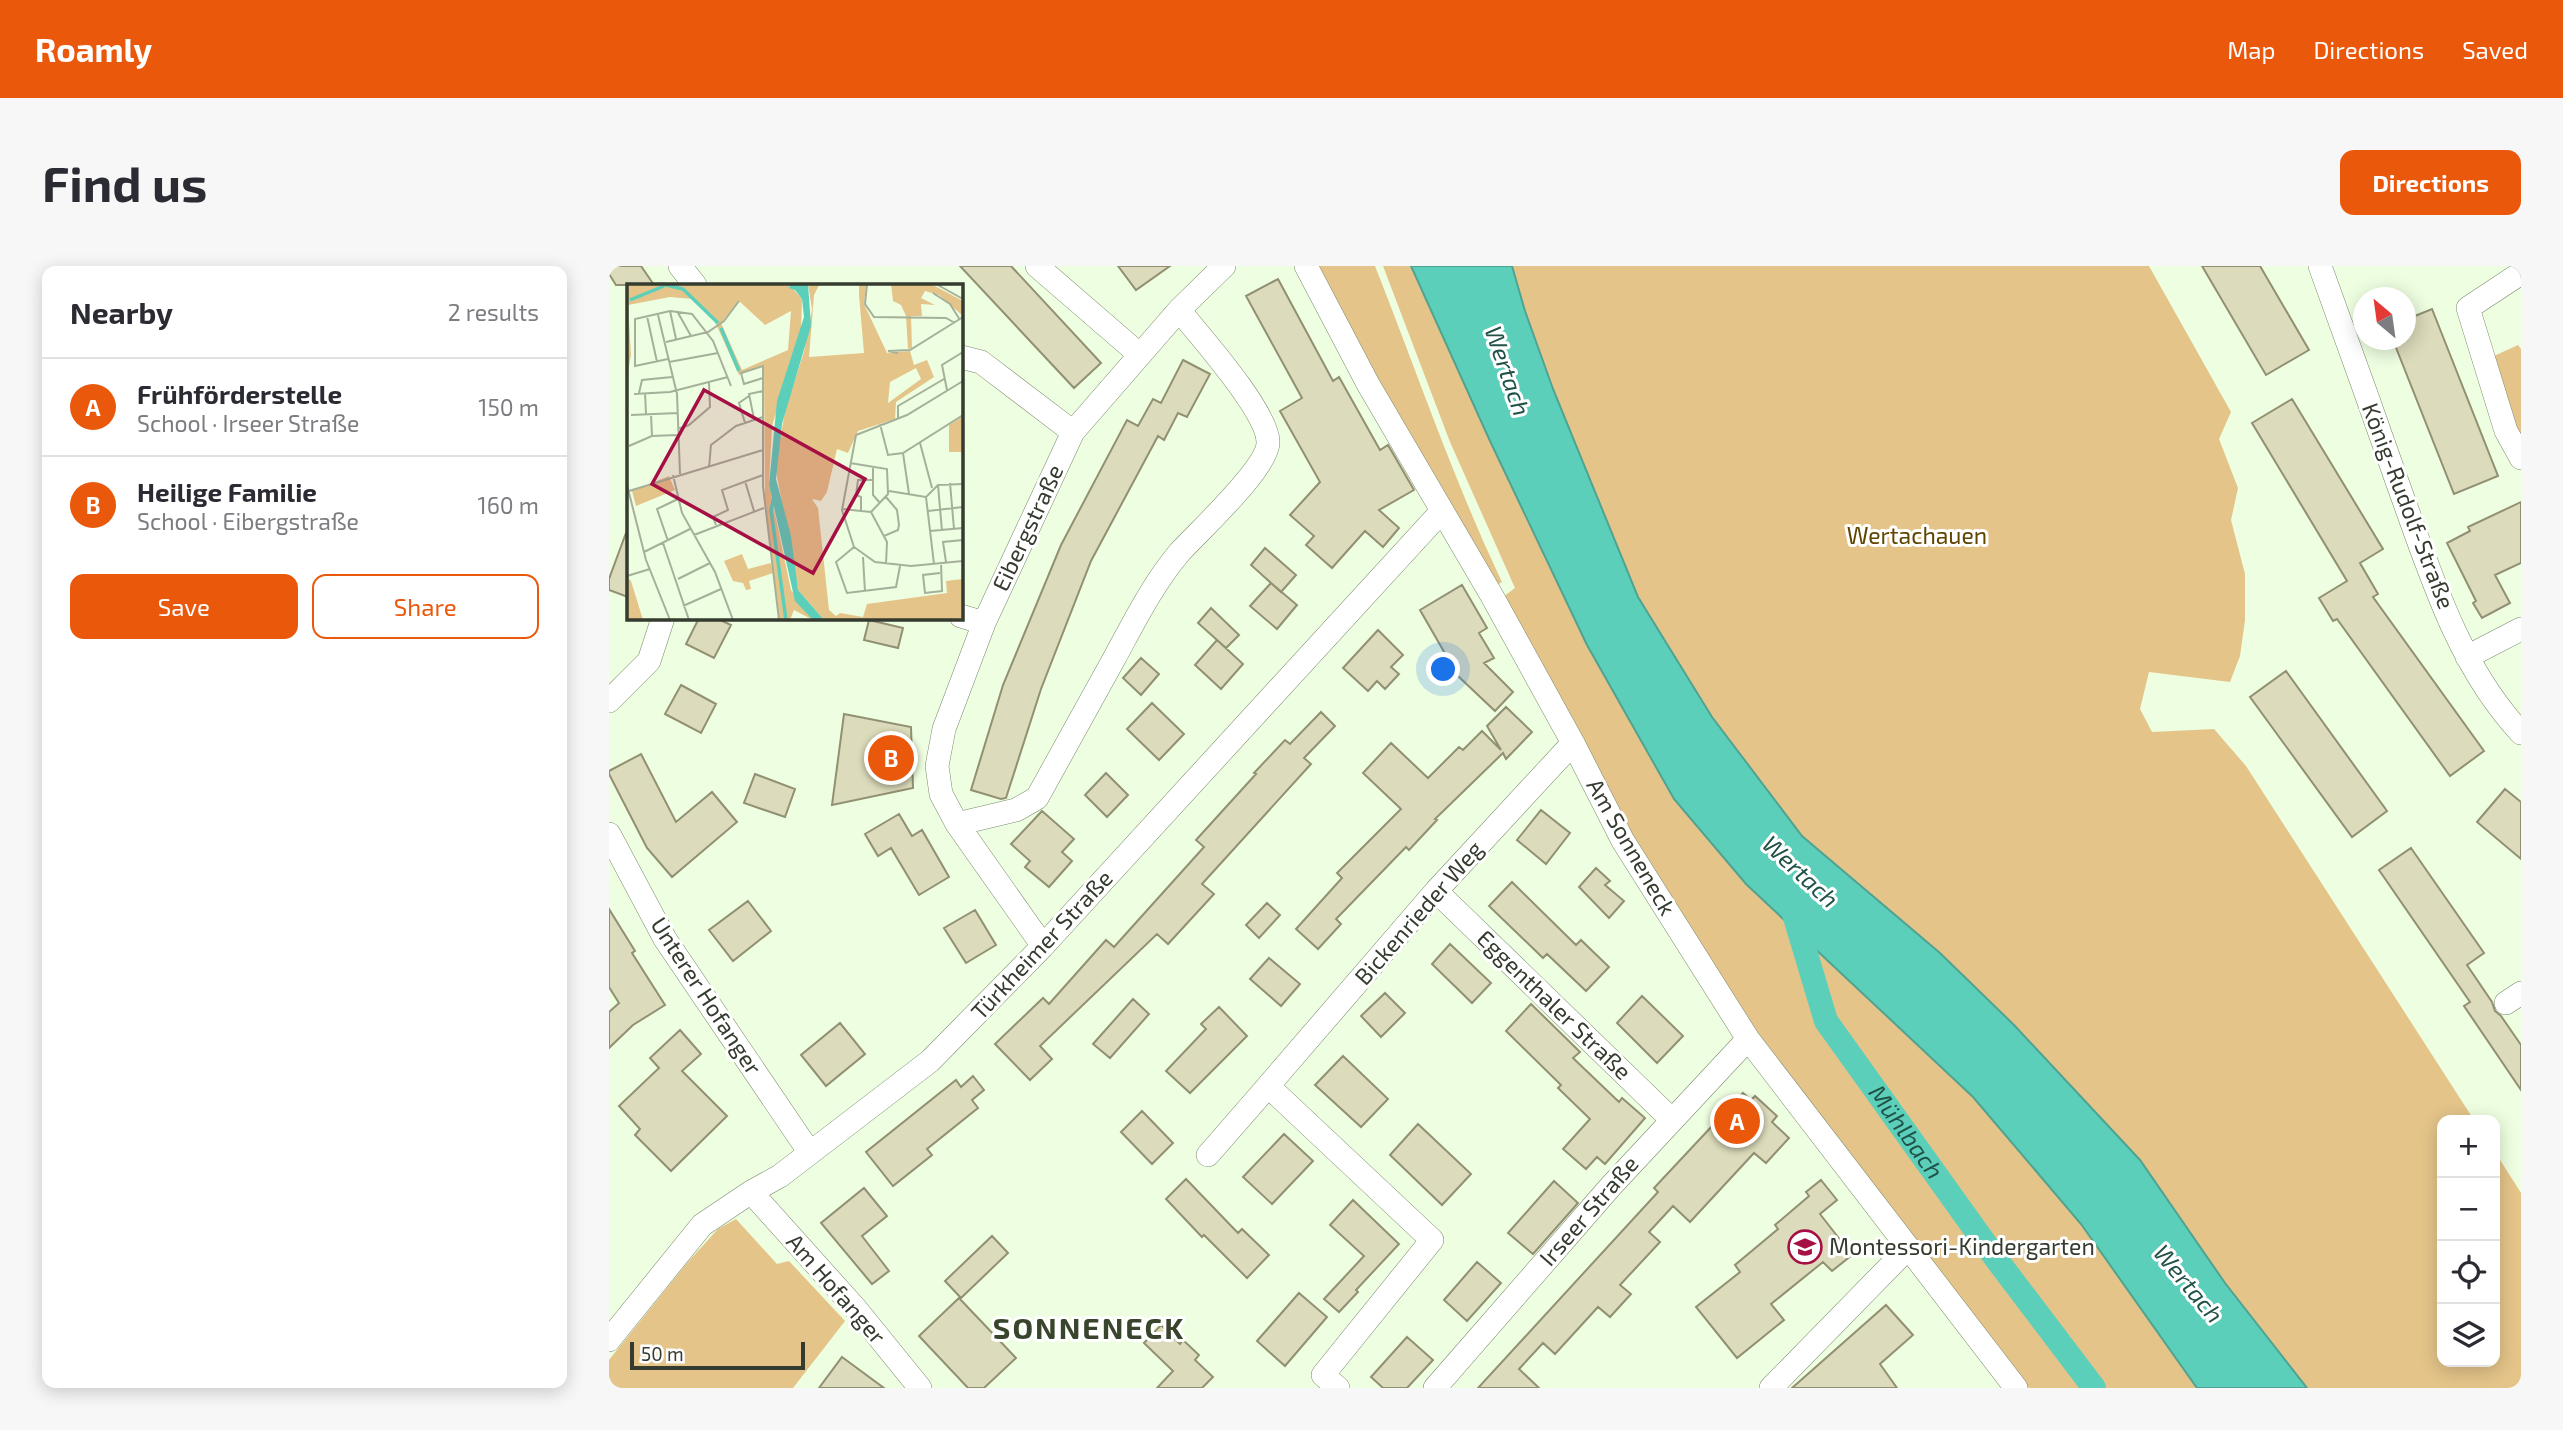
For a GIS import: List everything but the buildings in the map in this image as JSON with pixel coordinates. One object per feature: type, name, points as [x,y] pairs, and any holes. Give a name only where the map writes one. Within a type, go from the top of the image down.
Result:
[{"type":"street","points":[[680,266],[694,284]]},
{"type":"street","points":[[1037,266],[1140,355]]},
{"type":"street","name":"Eibergstraße","points":[[1043,946],[957,824],[941,794],[937,766],[944,729],[984,623],[1073,432],[1179,310],[1200,274],[1224,266]]},
{"type":"street","name":"Am Sonneneck","points":[[1306,266],[1368,384],[1492,596],[1573,743],[1622,841],[1748,1039],[2016,1388]]},
{"type":"street","name":"König-Rudolf-Straße","points":[[2320,266],[2432,576],[2467,657],[2497,708],[2521,733]]},
{"type":"street","points":[[2521,273],[2468,308],[2506,432],[2521,458]]},
{"type":"street","points":[[957,824],[1016,810],[1037,798],[1147,599],[1179,554],[1223,510],[1266,454],[1269,441],[1262,420],[1179,310]]},
{"type":"street","points":[[963,358],[981,362],[1073,432]]},
{"type":"street","name":"Türkheimer Straße","points":[[609,1340],[702,1225],[780,1176],[930,1061],[1043,946],[1442,511]]},
{"type":"street","points":[[963,617],[984,623]]},
{"type":"street","points":[[609,701],[649,661],[662,620]]},
{"type":"street","points":[[2467,657],[2521,629]]},
{"type":"street","name":"Bickenrieder Weg","points":[[1208,1155],[1436,891],[1573,743]]},
{"type":"street","name":"Unterer Hofanger","points":[[609,834],[665,939],[810,1153]]},
{"type":"street","name":"Eggenthaler Straße","points":[[1436,891],[1671,1119]]},
{"type":"street","name":"Irseer Straße","points":[[1435,1388],[1671,1119],[1748,1039]]},
{"type":"street","points":[[1268,1087],[1432,1240],[1323,1375],[1338,1388]]},
{"type":"street","name":"Am Hofanger","points":[[751,1192],[856,1309],[920,1388]]},
{"type":"street","points":[[1771,1388],[1908,1248]]},
{"type":"green space","points":[[1311,266],[1375,266],[1451,465],[1502,582],[1491,588]]},
{"type":"green space","points":[[1383,266],[1411,266],[1490,441],[1746,884],[1973,1097],[2081,1224],[2197,1388],[2029,1388],[1914,1243],[1758,1033],[1630,836],[1503,597],[1515,588],[1450,442]]},
{"type":"green space","name":"Wertachauen","points":[[1512,266],[2149,266],[2231,412],[2219,439],[2238,488],[2231,520],[2245,574],[2245,620],[2240,656],[2230,682],[2149,672],[2140,709],[2152,732],[2214,729],[2246,766],[2471,1115],[2437,1115],[2437,1367],[2500,1367],[2500,1160],[2521,1193],[2521,1388],[2307,1388],[2225,1283],[2140,1160],[2014,1025],[1940,953],[1802,836],[1712,717],[1638,597],[1553,389]]},
{"type":"green space","points":[[2518,345],[2521,349],[2521,435],[2515,424],[2494,356]]},
{"type":"green space","points":[[736,1219],[777,1264],[789,1261],[845,1321],[793,1388],[609,1388],[609,1360],[687,1263],[718,1229]]},
{"type":"water","name":"Wertach","points":[[1411,266],[1512,266],[1553,389],[1638,597],[1712,717],[1802,836],[1940,953],[2014,1025],[2140,1160],[2225,1283],[2307,1388],[2197,1388],[2081,1224],[1973,1097],[1746,884],[1674,799],[1587,645]]},
{"type":"waterway","name":"Mühlbach","points":[[1791,904],[1826,1021],[1997,1260],[2094,1388]]},
{"type":"place","name":"Heilige Familie","points":[[891,758]]},
{"type":"place","name":"Frühförderstelle","points":[[1737,1121]]},
{"type":"place","name":"Montessori-Kindergarten","points":[[1805,1247]]},
{"type":"district","name":"SONNENECK","points":[[1089,1329]]}]
